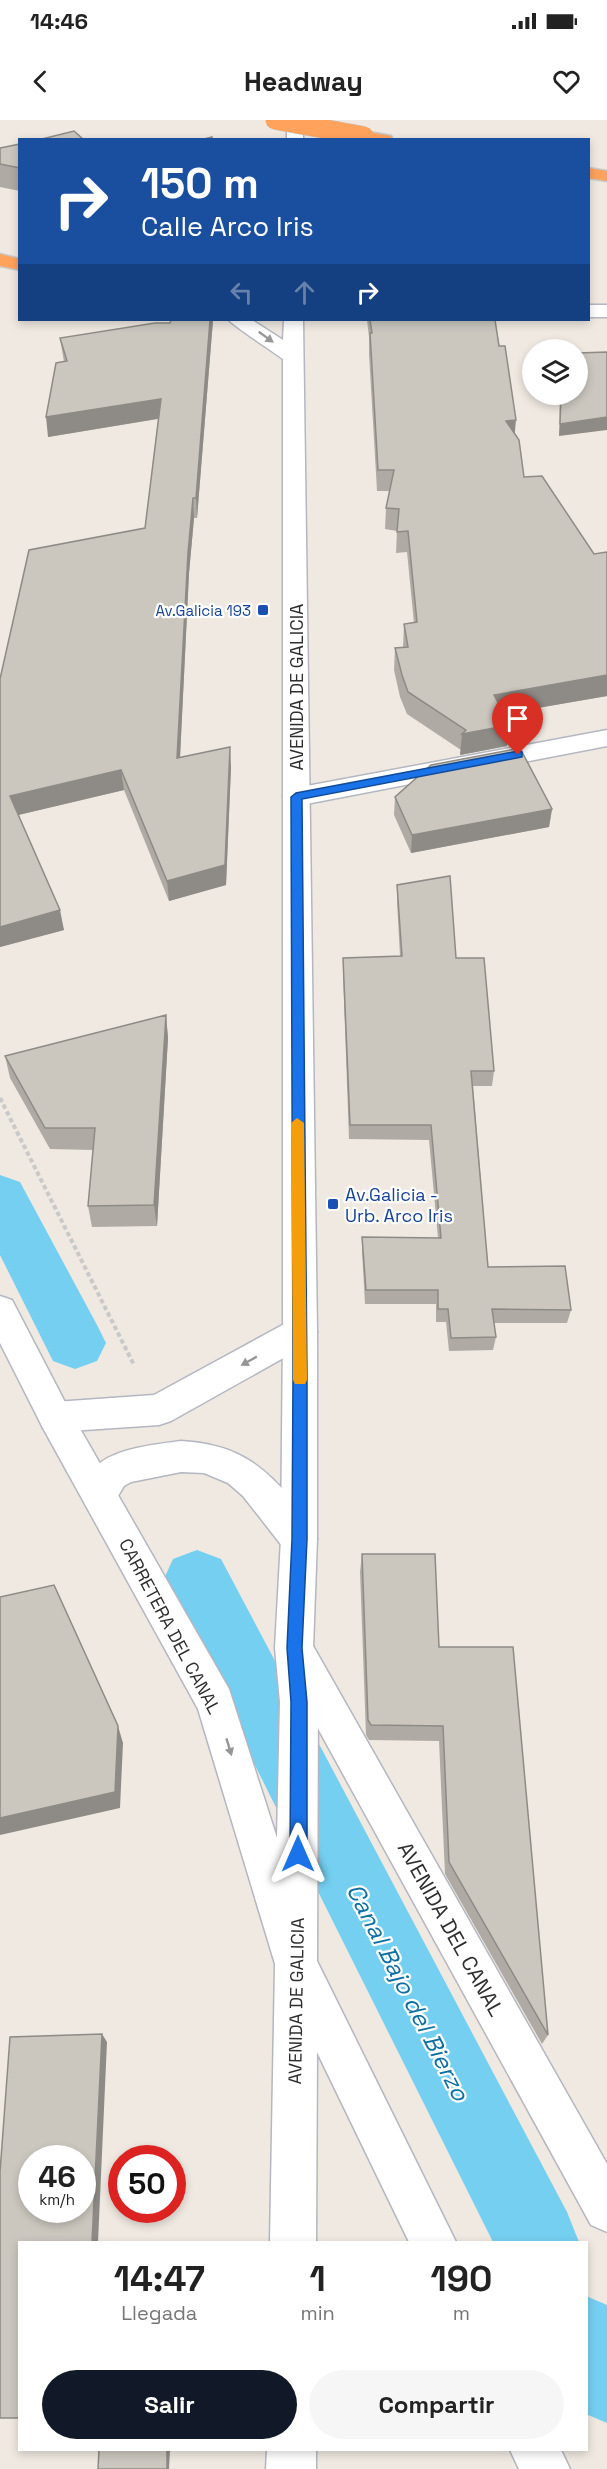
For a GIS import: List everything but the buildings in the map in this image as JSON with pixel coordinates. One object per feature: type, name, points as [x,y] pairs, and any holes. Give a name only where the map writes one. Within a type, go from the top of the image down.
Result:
[{"type":"highway","points":[[275,120],[374,138]]},
{"type":"highway","points":[[590,170],[607,171]]},
{"type":"highway","points":[[590,171],[607,176]]},
{"type":"highway","points":[[0,260],[18,264]]},
{"type":"main road","points":[[294,120],[295,138]]},
{"type":"main road","points":[[590,311],[607,311]]},
{"type":"main road","points":[[240,321],[254,328],[292,356]]},
{"type":"main road","name":"AVENIDA DE GALICIA","points":[[293,321],[300,1332],[299,1539],[294,1648],[299,1702],[293,2241]]},
{"type":"main road","points":[[296,797],[607,738]]},
{"type":"main road","name":"CARRETERA DEL CANAL","points":[[0,1310],[55,1417],[215,1702],[296,1961]]},
{"type":"main road","points":[[55,1417],[159,1410],[300,1332]]},
{"type":"main road","points":[[99,1495],[112,1473],[145,1461],[171,1456],[204,1457],[225,1462],[254,1481],[299,1539]]},
{"type":"main road","name":"AVENIDA DEL CANAL","points":[[294,1648],[607,2209]]},
{"type":"main road","points":[[296,1961],[434,2241]]},
{"type":"main road","points":[[291,2469],[292,2451]]},
{"type":"main road","points":[[535,2451],[544,2469]]},
{"type":"path","points":[[0,1098],[123,1345],[159,1410]]},
{"type":"waterway","name":"Canal Bajo del Bierzo","points":[[0,1198],[75,1343]]},
{"type":"waterway","name":"Canal Bajo del Bierzo","points":[[197,1581],[536,2241]]},
{"type":"waterway","name":"Canal Bajo del Bierzo","points":[[588,2343],[607,2379]]},
{"type":"slow traffic","points":[[297,1123],[300,1380]]},
{"type":"place","name":"Av.Galicia 193","points":[[263,610]]},
{"type":"place","name":"Av.Galicia - Urb. Arco Iris","points":[[333,1204]]},
{"type":"route","points":[[298,1854],[299,1702],[294,1648],[299,1539],[300,1378],[296,797],[518,755]]}]
